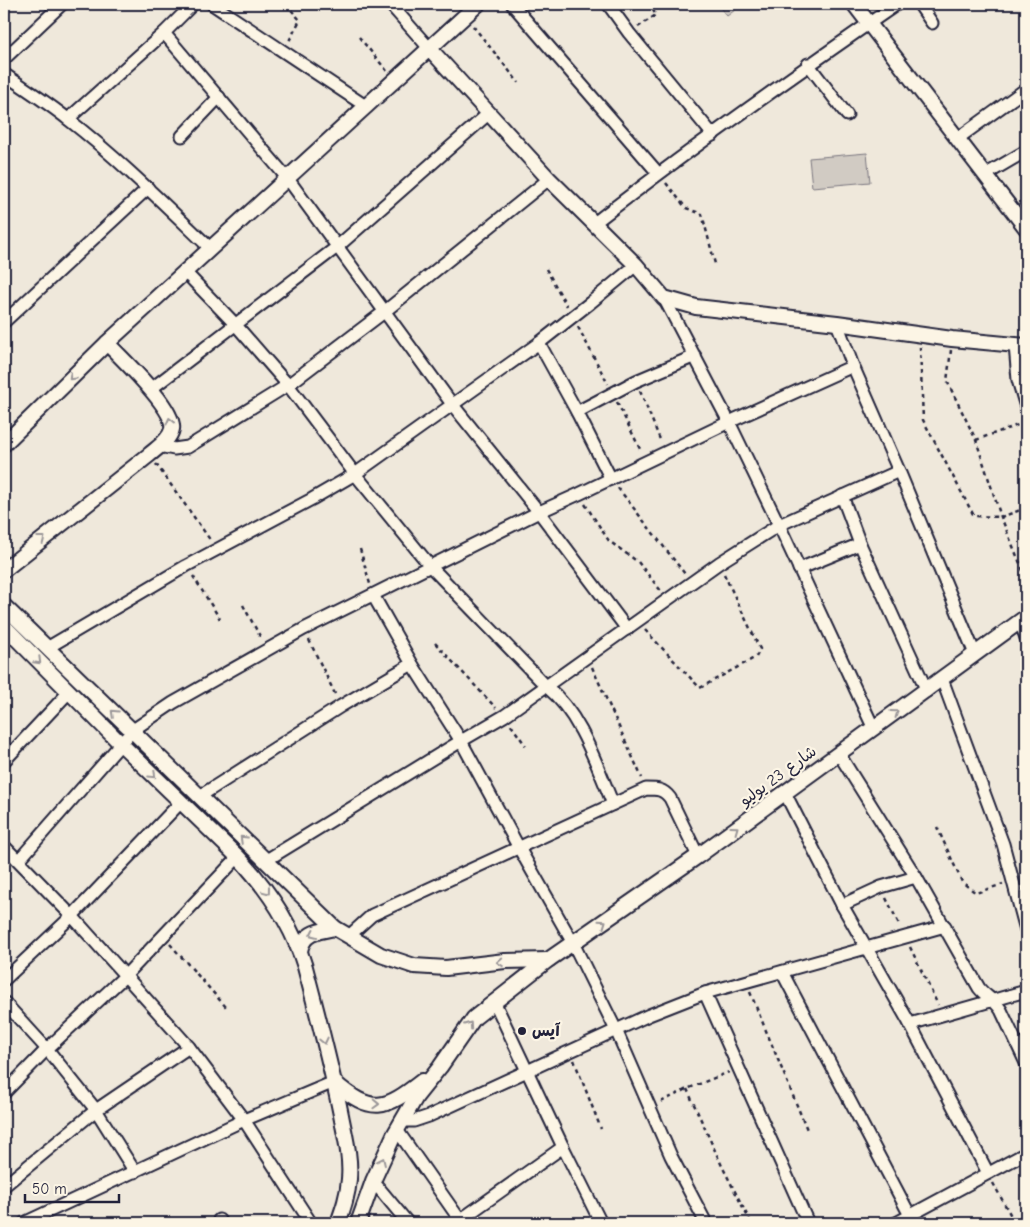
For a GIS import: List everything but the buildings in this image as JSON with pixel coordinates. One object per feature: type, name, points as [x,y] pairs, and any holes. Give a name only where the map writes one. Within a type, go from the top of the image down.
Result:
[{"type":"street","points":[[4,59],[62,4]]},
{"type":"street","points":[[68,119],[164,33],[193,4]]},
{"type":"street","points":[[212,4],[367,107]]},
{"type":"street","points":[[390,4],[549,180],[636,265],[664,298],[780,525],[874,729]]},
{"type":"street","points":[[4,444],[210,248],[478,4]]},
{"type":"street","points":[[512,4],[658,173]]},
{"type":"street","points":[[608,4],[713,135]]},
{"type":"street","points":[[854,4],[1026,228]]},
{"type":"street","points":[[593,224],[658,173],[713,135],[808,64],[897,4]]},
{"type":"street","points":[[919,4],[932,23]]},
{"type":"street","points":[[164,33],[288,179],[452,404],[539,512],[627,629]]},
{"type":"street","points":[[808,64],[847,115]]},
{"type":"street","points":[[4,74],[68,119],[148,188],[210,248]]},
{"type":"street","points":[[957,139],[1026,88]]},
{"type":"street","points":[[182,136],[219,97]]},
{"type":"street","points":[[151,389],[337,247],[488,114]]},
{"type":"street","points":[[986,175],[1026,151]]},
{"type":"street","points":[[154,450],[188,447],[288,385],[384,312],[549,180]]},
{"type":"street","points":[[4,322],[148,188]]},
{"type":"street","points":[[47,648],[186,566],[355,474],[573,317],[636,265]]},
{"type":"street","points":[[186,272],[235,324],[288,385],[355,474],[431,566],[547,687],[558,696],[572,716],[614,804]]},
{"type":"street","points":[[664,298],[696,307],[920,333],[952,339],[1021,345],[1018,380],[1026,407]]},
{"type":"street","points":[[837,323],[853,366],[975,654]]},
{"type":"street","points":[[538,343],[577,412],[610,479]]},
{"type":"street","points":[[4,570],[154,450],[170,435],[172,423],[162,404],[151,389],[107,344]]},
{"type":"street","points":[[577,412],[636,381],[695,356]]},
{"type":"street","points":[[19,860],[133,730],[173,703],[304,629],[539,512],[729,422],[853,366]]},
{"type":"street","points":[[265,861],[504,716],[719,563],[780,525],[899,471]]},
{"type":"street","points":[[842,496],[860,544],[927,691]]},
{"type":"street","points":[[799,569],[860,544]]},
{"type":"street","points":[[373,595],[412,664],[461,741],[519,848],[574,943],[616,1030],[672,1156],[706,1223]]},
{"type":"street","points":[[4,606],[336,928],[381,955],[426,968],[446,968],[505,961],[548,960]]},
{"type":"street","points":[[1023,619],[1026,638]]},
{"type":"street","name":"شارع 23 يوليو","points":[[440,1067],[474,1018],[494,1001],[548,960],[698,856],[927,691],[1023,619]]},
{"type":"street","points":[[4,626],[120,744],[238,857],[278,906],[300,951],[317,1011],[334,1082],[350,1163],[347,1195],[338,1223]]},
{"type":"street","points":[[200,796],[341,706],[412,664]]},
{"type":"street","points":[[942,680],[990,805],[1026,930]]},
{"type":"street","points":[[4,761],[69,692]]},
{"type":"street","points":[[839,754],[916,877],[983,993],[996,1001],[1026,1063]]},
{"type":"street","points":[[350,935],[372,915],[646,789],[660,789],[670,798],[698,856]]},
{"type":"street","points":[[785,793],[842,905],[910,1024],[988,1173]]},
{"type":"street","points":[[4,980],[72,916],[181,802]]},
{"type":"street","points":[[4,846],[72,916],[189,1048],[244,1120],[311,1223]]},
{"type":"street","points":[[4,1093],[126,975],[238,857]]},
{"type":"street","points":[[842,905],[881,887],[916,877]]},
{"type":"street","points":[[400,1126],[425,1118],[616,1030],[705,993],[945,926]]},
{"type":"street","points":[[300,951],[301,944],[308,935],[336,928]]},
{"type":"street","points":[[782,972],[912,1219]]},
{"type":"street","points":[[910,1024],[1026,991]]},
{"type":"street","points":[[705,993],[808,1223]]},
{"type":"street","points":[[494,1001],[563,1147],[602,1223]]},
{"type":"street","points":[[4,1002],[47,1050],[96,1110],[135,1172]]},
{"type":"street","points":[[4,1186],[96,1110],[189,1048]]},
{"type":"street","points":[[334,1082],[347,1094],[367,1104],[384,1105],[400,1098],[440,1067]]},
{"type":"street","points":[[358,1223],[373,1181],[400,1126],[416,1097],[440,1067]]},
{"type":"street","points":[[24,1223],[244,1120],[334,1082]]},
{"type":"street","points":[[400,1126],[458,1222],[563,1147]]},
{"type":"street","points":[[896,1223],[912,1219],[988,1173],[1026,1153]]},
{"type":"street","points":[[373,1181],[408,1223]]},
{"type":"path","points":[[283,51],[300,20],[286,4]]},
{"type":"path","points":[[629,32],[656,15],[649,4]]},
{"type":"path","points":[[465,16],[519,83]]},
{"type":"path","points":[[359,37],[394,80]]},
{"type":"path","points":[[658,173],[686,208],[702,214],[715,264]]},
{"type":"path","points":[[546,269],[613,393],[646,462]]},
{"type":"path","points":[[920,333],[923,420],[974,516],[1001,517],[1026,508]]},
{"type":"path","points":[[952,339],[947,381],[976,440],[1001,517],[1026,578]]},
{"type":"path","points":[[636,381],[666,452]]},
{"type":"path","points":[[976,440],[1026,422]]},
{"type":"path","points":[[154,450],[217,550]]},
{"type":"path","points":[[610,479],[692,583]]},
{"type":"path","points":[[579,494],[608,541],[638,562],[668,600]]},
{"type":"path","points":[[360,549],[373,595]]},
{"type":"path","points":[[637,622],[700,688],[756,657],[760,649],[719,563]]},
{"type":"path","points":[[186,566],[220,619]]},
{"type":"path","points":[[242,605],[267,650]]},
{"type":"path","points":[[304,629],[341,706]]},
{"type":"path","points":[[435,643],[504,716],[526,746]]},
{"type":"path","points":[[588,658],[646,789]]},
{"type":"path","points":[[937,827],[962,882],[976,892],[1013,880]]},
{"type":"path","points":[[881,887],[943,1016]]},
{"type":"path","points":[[162,936],[226,1007]]},
{"type":"path","points":[[746,982],[808,1132]]},
{"type":"path","points":[[571,1052],[601,1129]]},
{"type":"path","points":[[650,1107],[687,1088],[737,1068]]},
{"type":"path","points":[[687,1088],[722,1166],[751,1223]]},
{"type":"path","points":[[988,1173],[1014,1223]]},
{"type":"shaded area","points":[[717,4],[743,4],[727,16]]},
{"type":"shaded area","points":[[867,153],[870,182],[812,187],[809,158]]},
{"type":"place","name":"آيس","points":[[522,1031]]}]
